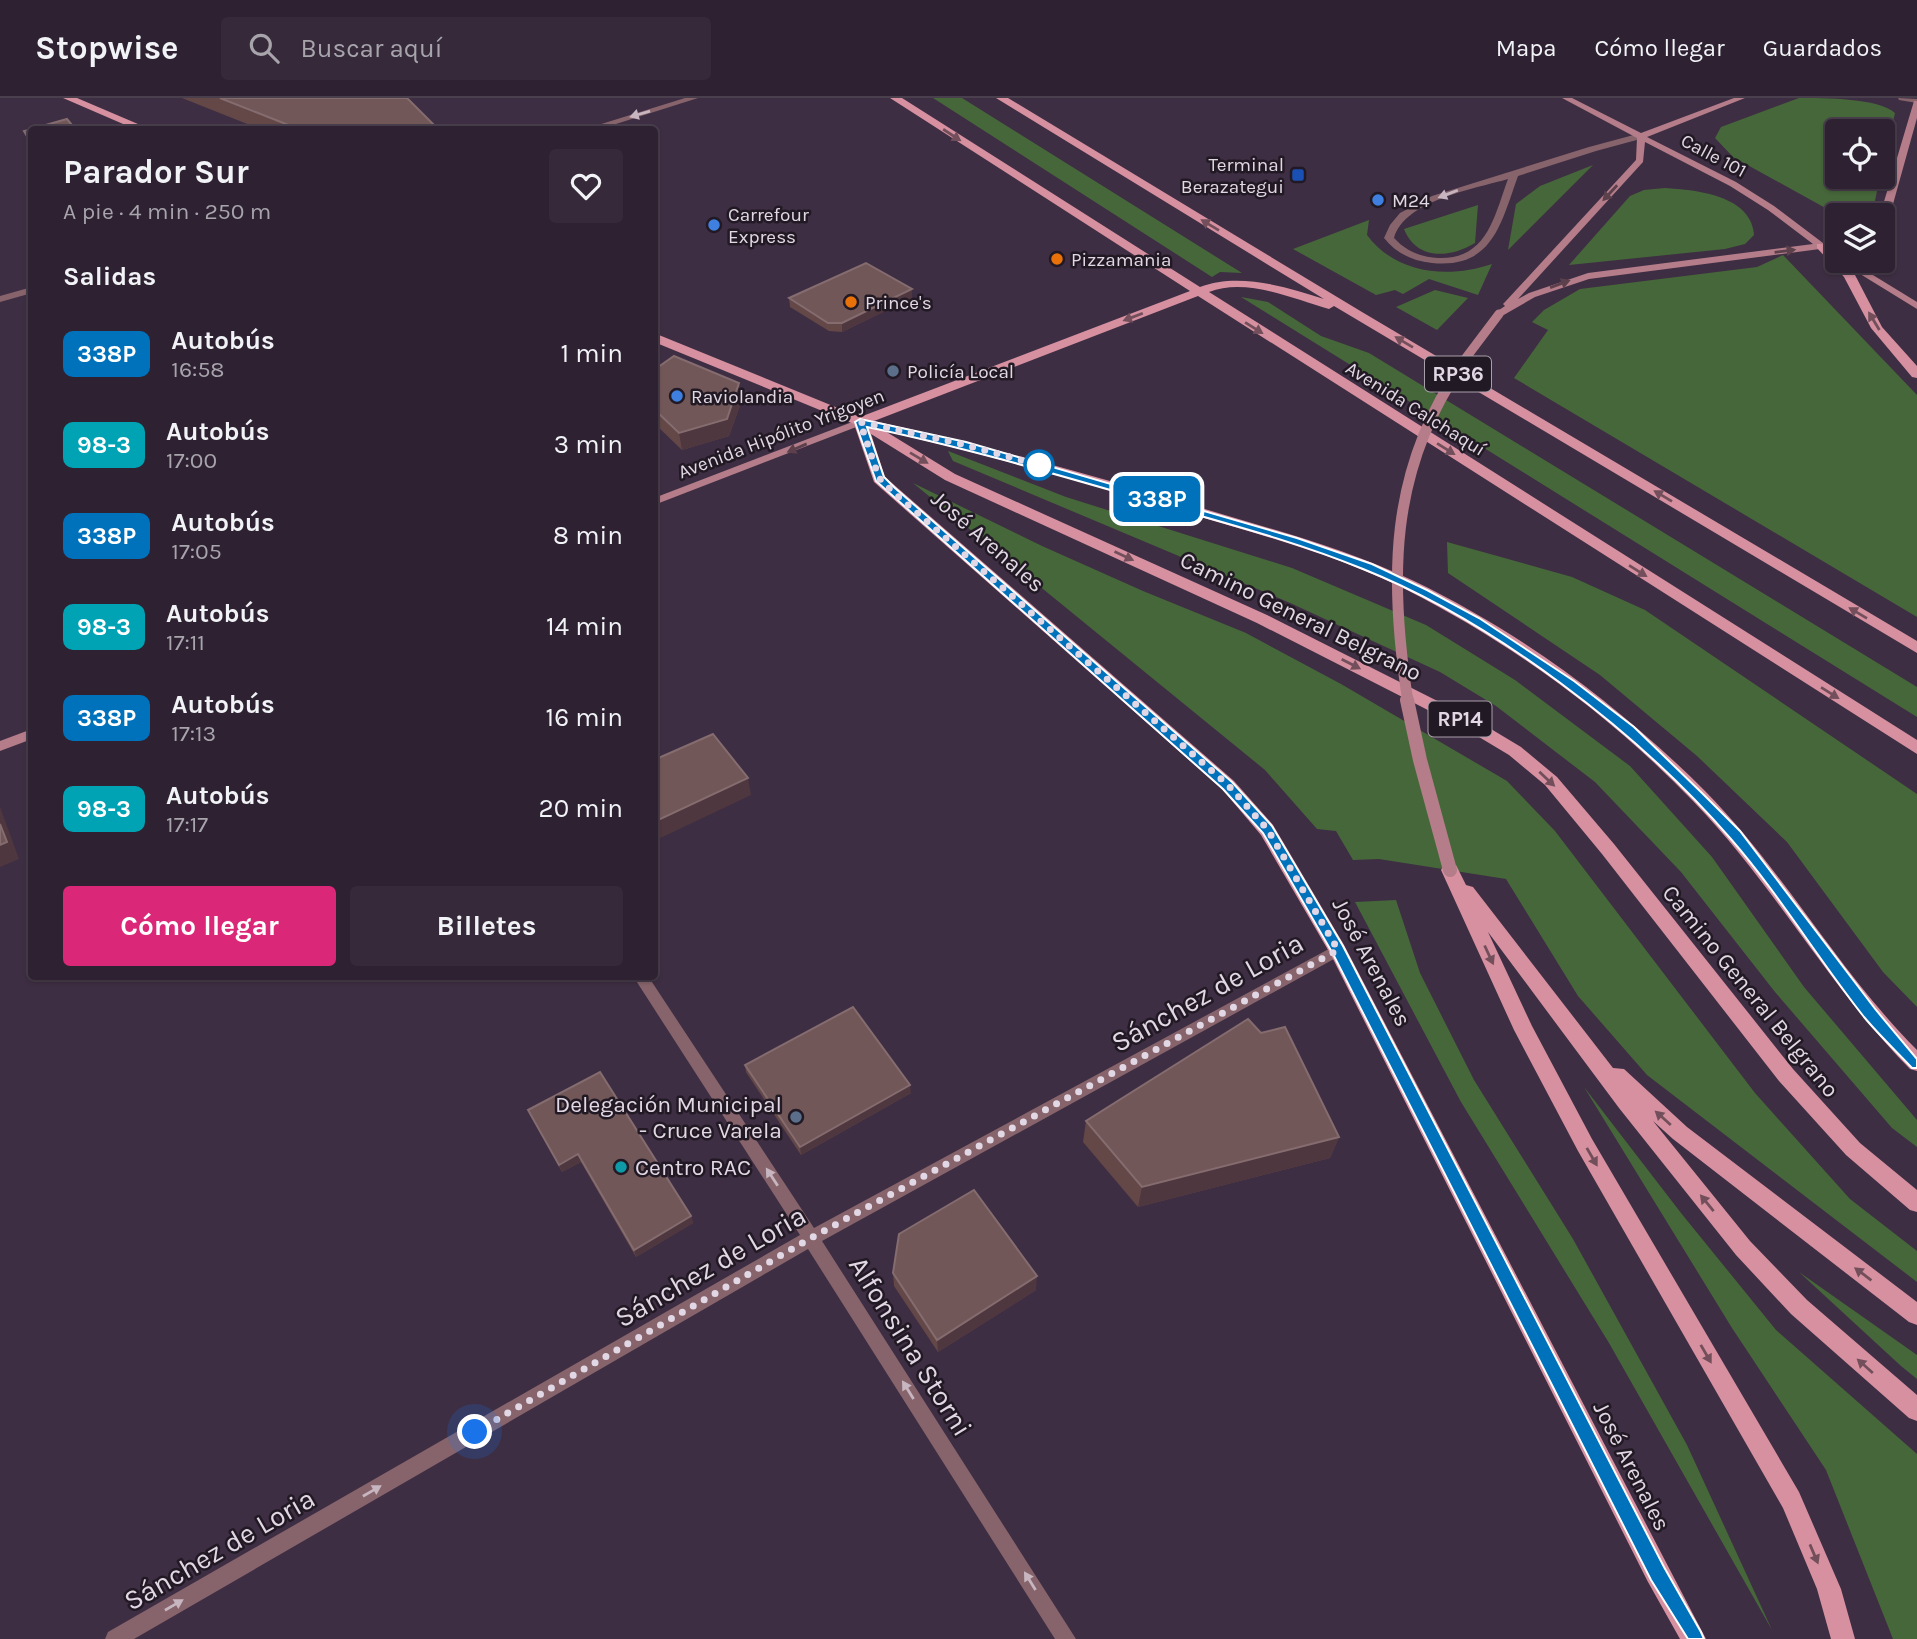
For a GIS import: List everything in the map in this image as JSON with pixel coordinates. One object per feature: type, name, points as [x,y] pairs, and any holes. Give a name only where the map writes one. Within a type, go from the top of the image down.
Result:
[{"type":"main road","points":[[68,98],[137,126]]},
{"type":"main road","name":"Avenida Calchaquí","points":[[895,98],[1917,748]]},
{"type":"main road","name":"RP36","points":[[1000,98],[1917,648]]},
{"type":"main road","name":"Calle 101","points":[[1566,98],[1733,184],[1771,208],[1825,249]]},
{"type":"main road","points":[[1741,98],[1642,136],[1640,160],[1499,314],[1450,380],[1428,422],[1407,487],[1395,575],[1397,638],[1408,709],[1450,870],[1524,1030],[1585,1145],[1791,1500],[1829,1588],[1843,1639]]},
{"type":"main road","points":[[1888,203],[1917,102]]},
{"type":"main road","points":[[1821,246],[1849,275],[1877,328],[1917,374]]},
{"type":"main road","points":[[1499,314],[1532,295],[1588,276],[1825,246]]},
{"type":"main road","points":[[1863,273],[1917,306]]},
{"type":"main road","name":"Avenida Hipólito Yrigoyen","points":[[658,501],[777,457],[860,422],[1213,286],[1249,284],[1296,294],[1358,315]]},
{"type":"main road","name":"Camino General Belgrano","points":[[658,339],[860,422],[950,477],[1262,619],[1463,721],[1515,751],[1551,781],[1608,849],[1786,1075],[1853,1149],[1917,1203]]},
{"type":"main road","name":"Camino General Belgrano","points":[[860,422],[975,447],[1293,540],[1368,566],[1475,621],[1569,684],[1630,730],[1735,835],[1871,1014],[1917,1063]]},
{"type":"main road","name":"José Arenales","points":[[860,422],[879,478],[1228,785],[1268,830],[1338,950],[1657,1573],[1694,1639]]},
{"type":"main road","points":[[0,746],[28,736]]},
{"type":"main road","points":[[1450,870],[1626,1102],[1743,1248],[1799,1307],[1917,1410]]},
{"type":"main road","points":[[1561,1013],[1624,1083],[1680,1133],[1917,1315]]},
{"type":"street","points":[[600,126],[694,98]]},
{"type":"street","points":[[1902,98],[1917,102]]},
{"type":"street","points":[[1514,175],[1489,240],[1480,252],[1463,261],[1419,258],[1399,250],[1389,238],[1391,227],[1410,210],[1453,191],[1514,175],[1609,142],[1642,136]]},
{"type":"street","points":[[0,299],[28,291]]},
{"type":"street","name":"Sánchez de Loria","points":[[115,1639],[811,1238],[1338,950]]},
{"type":"street","name":"Alfonsina Storni","points":[[643,980],[811,1238],[1066,1639]]},
{"type":"green space","points":[[933,98],[962,98],[1242,273],[1220,272],[1212,277]]},
{"type":"green space","points":[[1799,98],[1877,104],[1895,113],[1894,119],[1825,119],[1825,189],[1877,189],[1875,203],[1825,203],[1825,208],[1733,157],[1715,138],[1721,127]]},
{"type":"green space","points":[[1593,165],[1508,250],[1516,204],[1540,186]]},
{"type":"green space","points":[[1665,188],[1706,193],[1733,203],[1751,222],[1754,235],[1745,244],[1725,249],[1569,265],[1630,196],[1644,190]]},
{"type":"green space","points":[[1478,205],[1475,243],[1455,252],[1435,254],[1417,247],[1404,229]]},
{"type":"green space","points":[[1369,220],[1367,235],[1379,248],[1408,265],[1441,272],[1475,269],[1492,264],[1478,295],[1429,279],[1403,294],[1395,290],[1376,295],[1293,249]]},
{"type":"green space","points":[[1783,255],[1917,395],[1917,617],[1514,378],[1548,330],[1532,322],[1544,310],[1580,289],[1757,267]]},
{"type":"green space","points":[[1435,290],[1468,298],[1437,330],[1396,307]]},
{"type":"green space","points":[[1241,297],[1268,302],[1321,336],[1369,353],[1917,687],[1917,717]]},
{"type":"green space","points":[[948,451],[1066,497],[1292,568],[1426,625],[1515,680],[1630,766],[1712,857],[1804,987],[1917,1120],[1917,1147],[1892,1128],[1775,992],[1681,872],[1595,782],[1496,706],[1440,672],[1288,602],[953,461]]},
{"type":"green space","points":[[913,483],[1042,546],[1246,633],[1341,684],[1507,781],[1555,831],[1755,1093],[1850,1199],[1917,1251],[1917,1282],[1647,1075],[1578,996],[1506,879],[1379,859],[1353,860],[1336,831],[1317,829],[1265,770]]},
{"type":"green space","points":[[1447,542],[1572,577],[1645,610],[1917,794],[1917,1007],[1883,972],[1787,842],[1697,756],[1600,675],[1448,573]]},
{"type":"green space","points":[[1396,900],[1420,973],[1474,1080],[1573,1239],[1687,1445],[1772,1630],[1609,1343],[1461,1102],[1355,902]]},
{"type":"green space","points":[[1584,1087],[1776,1330],[1917,1454],[1917,1639],[1893,1639],[1826,1470],[1732,1328]]},
{"type":"green space","points":[[1799,1272],[1917,1355],[1917,1379],[1901,1366]]},
{"type":"building","points":[[220,98],[407,98],[435,126],[291,126]]},
{"type":"building","points":[[67,119],[73,126],[42,126]]},
{"type":"building","name":"Prince's","points":[[866,263],[912,289],[842,323],[828,323],[789,298]]},
{"type":"building","points":[[674,356],[739,383],[727,419],[679,433],[658,413],[658,367]]},
{"type":"building","points":[[713,734],[748,778],[658,820],[658,758]]},
{"type":"building","points":[[0,824],[7,842],[0,845]]},
{"type":"building","points":[[853,1007],[910,1085],[800,1147],[745,1065]]},
{"type":"building","points":[[1248,1019],[1261,1033],[1285,1027],[1339,1137],[1142,1187],[1086,1121]]},
{"type":"building","name":"Centro RAC","points":[[600,1072],[691,1216],[634,1250],[578,1154],[559,1165],[528,1110]]},
{"type":"building","points":[[974,1190],[1037,1276],[937,1340],[893,1273],[899,1234]]},
{"type":"bus line","name":"338P","points":[[1694,1639],[1657,1573],[1338,950],[1268,830],[1228,785],[891,490],[879,478],[860,422],[962,444],[1293,540],[1368,566],[1475,621],[1569,684],[1630,730],[1735,835],[1871,1014],[1917,1063]]},
{"type":"place","name":"Terminal Berazategui","points":[[1298,175]]},
{"type":"place","name":"M24","points":[[1378,200]]},
{"type":"place","name":"Carrefour Express","points":[[714,225]]},
{"type":"place","name":"Pizzamania","points":[[1057,259]]},
{"type":"place","name":"Prince's","points":[[851,302]]},
{"type":"place","name":"Policía Local","points":[[893,371]]},
{"type":"place","name":"Raviolandia","points":[[677,396]]},
{"type":"place","name":"Delegación Municipal - Cruce Varela","points":[[796,1117]]},
{"type":"place","name":"Centro RAC","points":[[621,1167]]},
{"type":"route","points":[[475,1432],[811,1238],[1338,950],[1268,830],[1228,785],[891,490],[879,478],[860,422],[962,444],[1039,465]]}]
